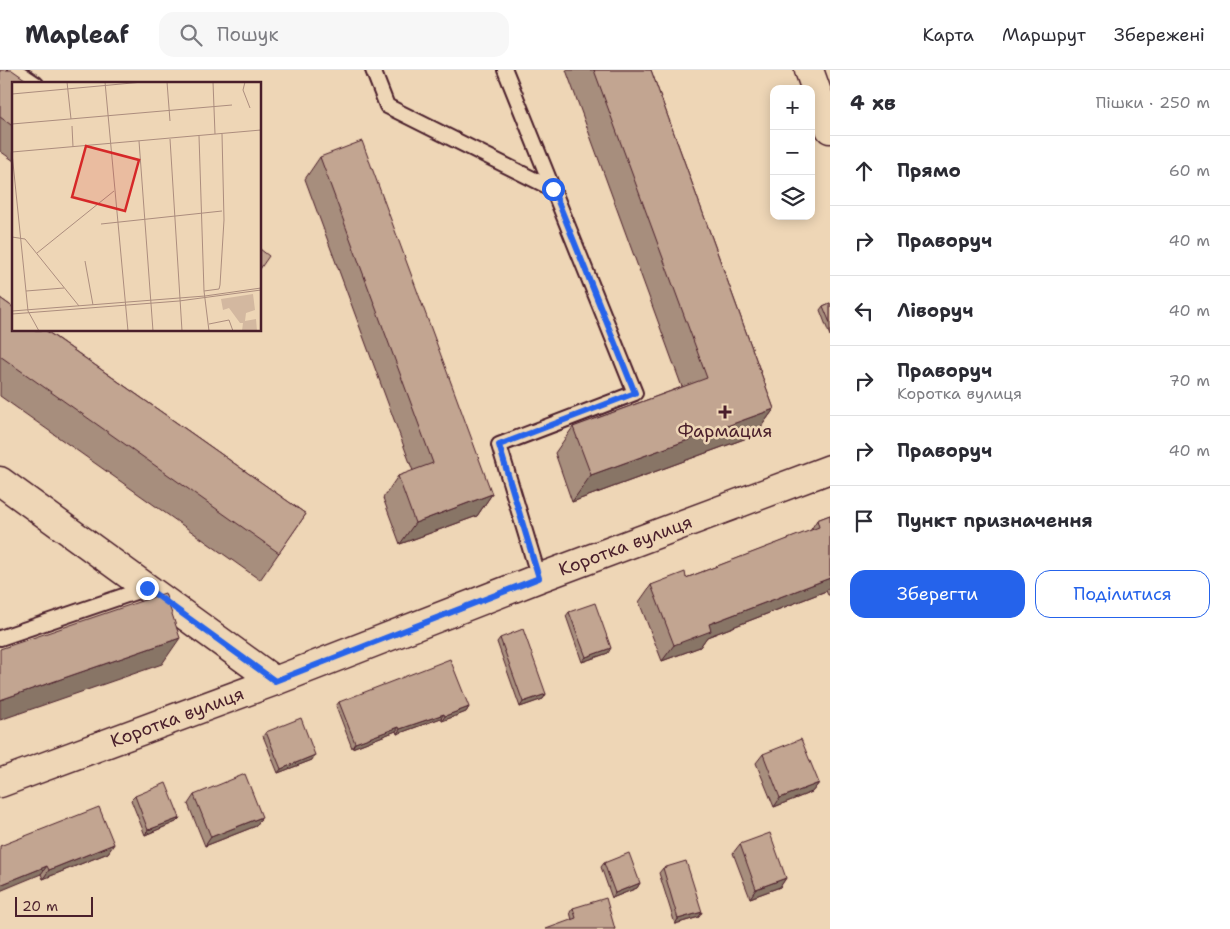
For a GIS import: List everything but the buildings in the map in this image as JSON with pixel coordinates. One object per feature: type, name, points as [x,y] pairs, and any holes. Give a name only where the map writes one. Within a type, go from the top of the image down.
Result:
[{"type":"street","points":[[809,70],[830,129]]},
{"type":"street","name":"Коротка вулиця","points":[[0,783],[275,681],[539,578],[830,469]]},
{"type":"street","points":[[0,481],[275,681]]},
{"type":"lane","points":[[16,70],[33,82]]},
{"type":"lane","points":[[373,70],[387,106],[553,189]]},
{"type":"lane","points":[[505,70],[635,393],[499,445],[539,578]]},
{"type":"lane","points":[[0,638],[147,588]]},
{"type":"place","name":"Фармация","points":[[725,412]]},
{"type":"route","points":[[147,588],[275,681],[539,578],[499,445],[635,393],[553,189]]}]
